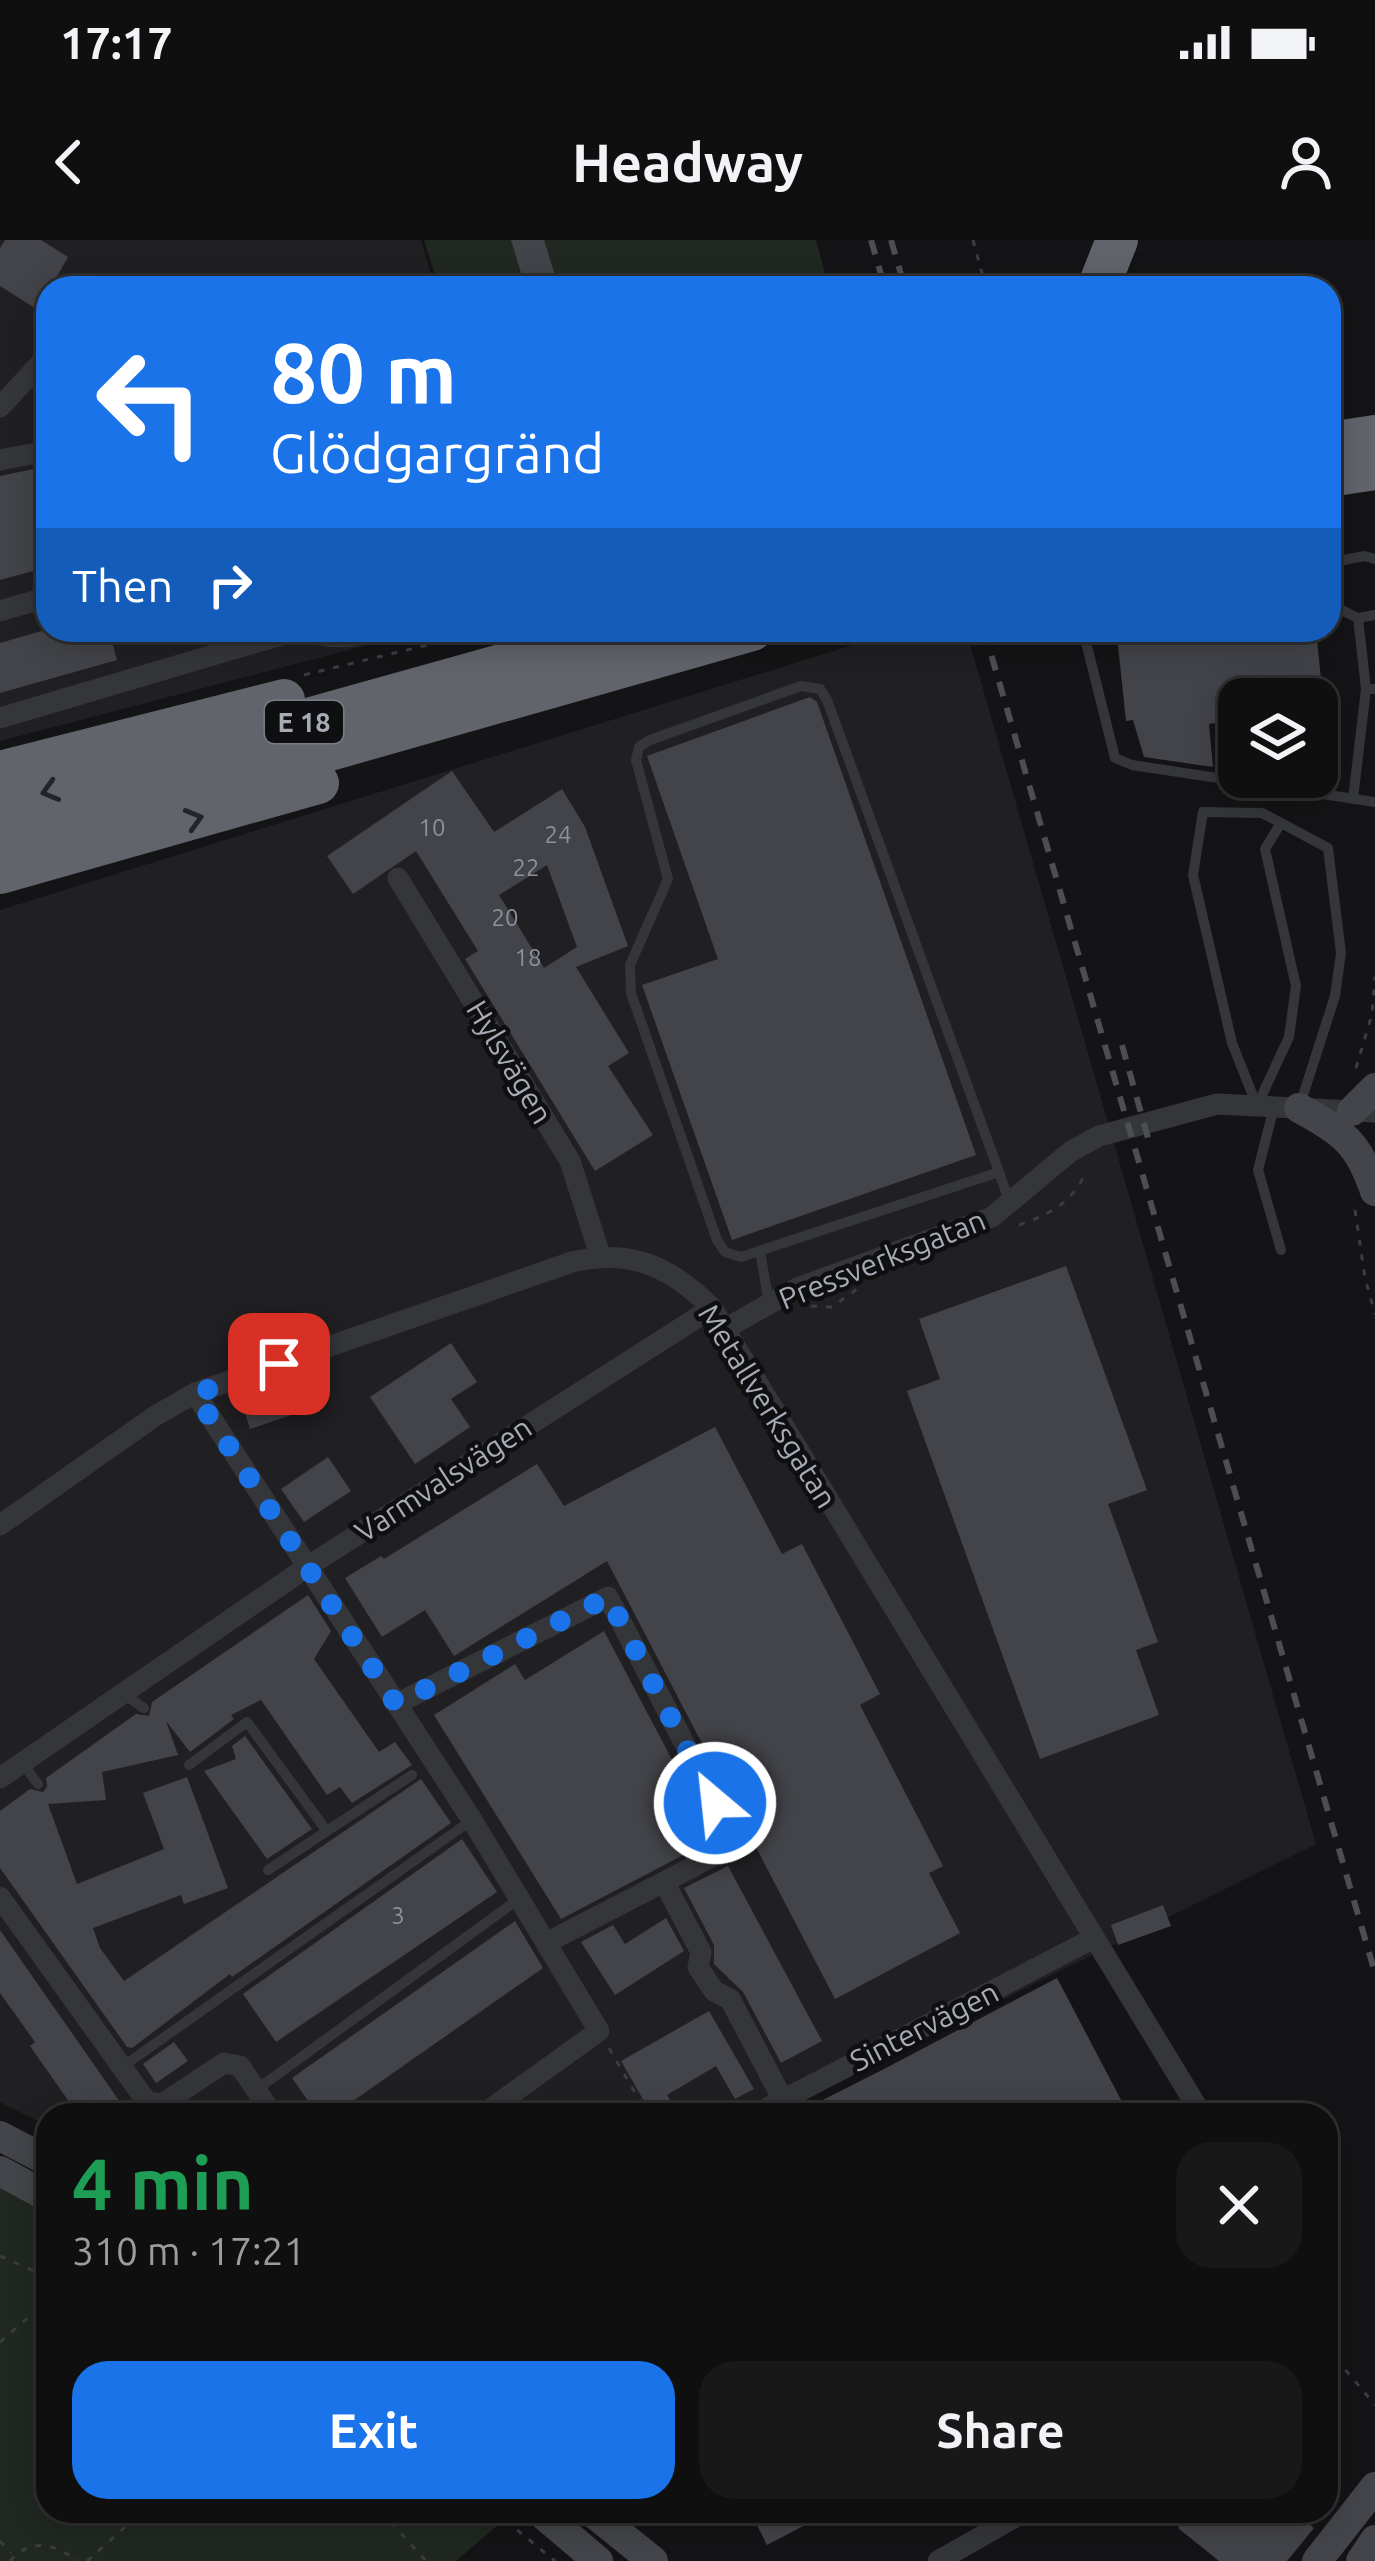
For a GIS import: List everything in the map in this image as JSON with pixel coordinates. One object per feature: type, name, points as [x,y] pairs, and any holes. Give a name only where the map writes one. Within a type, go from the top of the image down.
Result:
[{"type":"highway","points":[[1103,276],[1118,240]]},
{"type":"highway","points":[[1126,276],[1138,240]]},
{"type":"highway","points":[[1341,416],[1375,413]]},
{"type":"highway","points":[[1341,441],[1375,436]]},
{"type":"highway","points":[[1341,474],[1375,469]]},
{"type":"highway","name":"E 18","points":[[0,772],[518,642]]},
{"type":"highway","name":"E 18","points":[[0,805],[585,642]]},
{"type":"highway","name":"E 18","points":[[0,837],[245,774],[710,642]]},
{"type":"highway","name":"E 18","points":[[0,873],[444,744],[592,676]]},
{"type":"main road","points":[[1277,1107],[1334,1128],[1363,1156],[1365,1199]]},
{"type":"main road","points":[[0,2136],[36,2155]]},
{"type":"main road","points":[[0,2171],[36,2190]]},
{"type":"main road","points":[[1317,2561],[1375,2487]]},
{"type":"main road","points":[[552,2523],[598,2561]]},
{"type":"main road","points":[[606,2523],[653,2561]]},
{"type":"main road","points":[[1360,2561],[1375,2540]]},
{"type":"street","points":[[0,407],[36,368]]},
{"type":"street","points":[[0,460],[36,454]]},
{"type":"street","points":[[0,611],[36,600]]},
{"type":"street","points":[[0,718],[260,642]]},
{"type":"street","name":"Hylsvägen","points":[[398,878],[570,1161],[600,1255]]},
{"type":"street","name":"Pressverksgatan","points":[[725,1329],[797,1288],[992,1217],[1070,1152],[1100,1136],[1217,1104],[1277,1107],[1364,1098]]},
{"type":"street","name":"Metallverksgatan","points":[[0,1525],[155,1416],[195,1394],[572,1262],[600,1255],[630,1258],[668,1272],[712,1308],[1195,2103]]},
{"type":"street","name":"Varmvalsvägen","points":[[0,1778],[123,1694],[198,1656],[310,1565],[712,1308]]},
{"type":"street","points":[[195,1394],[472,1820],[599,2031],[499,2103]]},
{"type":"street","points":[[396,1704],[608,1597],[737,1844],[548,1941]]},
{"type":"street","points":[[664,1882],[701,1952],[698,1967],[714,1991],[730,1999],[783,2099]]},
{"type":"street","points":[[0,1897],[75,1990],[120,2068],[147,2102],[154,2103]]},
{"type":"street","name":"Sintervägen","points":[[776,2103],[1094,1938]]},
{"type":"street","points":[[163,2103],[224,2062],[240,2066],[264,2103]]},
{"type":"street","points":[[938,2561],[1005,2523]]},
{"type":"lane","points":[[1341,561],[1375,559]]},
{"type":"lane","points":[[1341,610],[1358,618],[1375,615]]},
{"type":"lane","points":[[1353,799],[1371,689],[1358,618]]},
{"type":"lane","points":[[1086,642],[1115,758],[1132,765],[1375,802]]},
{"type":"lane","points":[[998,1172],[741,1257],[725,1252],[632,993],[630,965],[668,879],[636,760],[639,747],[801,686],[820,689],[1010,1204]]},
{"type":"lane","points":[[1203,812],[1262,813],[1328,848],[1341,953],[1336,996],[1277,1107],[1232,1043],[1193,875],[1203,812]]},
{"type":"lane","points":[[1281,823],[1265,849],[1296,986],[1277,1107],[1258,1170],[1281,1250]]},
{"type":"lane","points":[[760,1250],[769,1304]]},
{"type":"lane","points":[[123,1694],[144,1708]]},
{"type":"lane","points":[[188,1765],[247,1722],[326,1830]]},
{"type":"lane","points":[[22,1763],[38,1784]]},
{"type":"lane","points":[[268,1870],[412,1775]]},
{"type":"lane","points":[[120,2068],[472,1820]]},
{"type":"lane","points":[[255,2091],[520,1898]]},
{"type":"path","points":[[973,240],[983,276]]},
{"type":"path","points":[[1364,1098],[1375,977]]},
{"type":"path","points":[[1008,1229],[1060,1208],[1078,1190],[1095,1157]]},
{"type":"path","points":[[1365,1199],[1365,1278],[1375,1314]]},
{"type":"path","points":[[800,1307],[832,1307],[865,1282]]},
{"type":"path","points":[[599,2031],[641,2103]]},
{"type":"path","points":[[0,2256],[36,2272]]},
{"type":"path","points":[[0,2342],[36,2310]]},
{"type":"path","points":[[1338,2361],[1375,2405]]},
{"type":"path","points":[[87,2561],[130,2523]]},
{"type":"path","points":[[392,2523],[426,2561]]},
{"type":"path","points":[[509,2523],[555,2561]]},
{"type":"path","points":[[0,2541],[11,2558],[32,2545],[46,2544],[78,2561]]},
{"type":"shaded area","points":[[0,240],[421,240],[432,276],[36,276],[36,642],[380,642],[0,741]]},
{"type":"shaded area","points":[[424,240],[816,240],[826,276],[435,276]]},
{"type":"shaded area","points":[[862,642],[969,642],[1316,1844],[794,2103],[36,2103],[36,2120],[0,2102],[0,910]]},
{"type":"shaded area","points":[[0,2186],[36,2205],[36,2523],[500,2523],[456,2561],[0,2561]]},
{"type":"building","points":[[5,240],[41,240],[68,257],[57,276],[36,276],[36,309],[0,286],[0,248]]},
{"type":"building","points":[[511,240],[544,240],[555,276],[512,276],[521,273]]},
{"type":"building","points":[[36,468],[36,570],[0,580],[0,476]]},
{"type":"building","points":[[36,633],[36,642],[112,642],[117,660],[0,693],[0,643]]},
{"type":"building","points":[[1118,642],[1317,642],[1321,678],[1218,678],[1218,723],[1209,724],[1213,767],[1144,757],[1133,720],[1126,721]]},
{"type":"building","points":[[810,697],[817,702],[976,1155],[732,1240],[642,985],[718,959],[647,756]]},
{"type":"building","points":[[452,771],[494,832],[562,789],[585,827],[628,946],[576,967],[629,1053],[608,1066],[653,1135],[595,1171],[465,959],[478,951],[416,851],[353,894],[327,856]],"holes":[[[547,865],[577,947],[544,968],[499,895]]]},
{"type":"building","points":[[1066,1266],[1147,1490],[1108,1504],[1158,1642],[1136,1650],[1159,1715],[1040,1759],[907,1391],[940,1379],[919,1319]]},
{"type":"building","points":[[451,1343],[477,1382],[451,1399],[470,1427],[415,1464],[370,1397]]},
{"type":"building","points":[[287,1385],[297,1413],[250,1429],[241,1401]]},
{"type":"building","points":[[715,1427],[782,1554],[802,1544],[880,1694],[860,1705],[943,1866],[929,1873],[960,1933],[835,1999],[607,1561],[454,1656],[425,1610],[382,1637],[345,1578],[537,1464],[564,1506]]},
{"type":"building","points":[[328,1457],[351,1491],[304,1522],[281,1489]]},
{"type":"building","points":[[308,1595],[331,1631],[314,1659],[379,1752],[395,1742],[412,1765],[352,1803],[340,1787],[327,1795],[261,1700],[231,1715],[234,1719],[190,1752],[166,1721],[178,1755],[102,1772],[106,1800],[48,1804],[77,1884],[164,1849],[143,1793],[187,1777],[228,1888],[184,1904],[181,1895],[93,1928],[100,1948],[124,1981],[421,1779],[451,1823],[232,1977],[230,1974],[132,2048],[127,2047],[0,1868],[0,1811],[30,1789],[43,1792],[46,1778],[136,1714],[149,1716],[152,1702]]},
{"type":"building","points":[[604,1631],[714,1839],[561,1919],[434,1715],[515,1664],[525,1680]]},
{"type":"building","points":[[245,1736],[312,1829],[267,1859],[204,1771],[236,1759],[232,1746]]},
{"type":"building","points":[[462,1839],[497,1892],[276,2042],[243,1994]]},
{"type":"building","points":[[728,1866],[822,2041],[781,2063],[743,1992],[714,1964],[714,1945],[684,1888]]},
{"type":"building","points":[[1163,1905],[1171,1926],[1118,1945],[1111,1925]]},
{"type":"building","points":[[666,1918],[684,1951],[615,1995],[581,1942],[613,1925],[625,1944]]},
{"type":"building","points":[[515,1921],[543,1968],[350,2103],[310,2103],[292,2078]]},
{"type":"building","points":[[0,1930],[121,2103],[70,2103],[0,1993]]},
{"type":"building","points":[[1057,1978],[1123,2103],[817,2103]]},
{"type":"building","points":[[709,2011],[754,2089],[735,2099],[716,2066],[667,2095],[672,2103],[645,2103],[621,2061]]},
{"type":"building","points":[[174,2042],[188,2061],[156,2083],[143,2064]]},
{"type":"building","points":[[756,2523],[809,2523],[767,2545]]},
{"type":"building","points":[[1182,2523],[1308,2523],[1314,2528],[1287,2561],[1219,2561],[1178,2528]]},
{"type":"railway","points":[[871,240],[882,276]]},
{"type":"railway","points":[[891,240],[902,276]]},
{"type":"railway","points":[[987,642],[1375,1973]]},
{"type":"railway","points":[[1122,1045],[1148,1138]]},
{"type":"route","points":[[279,1364],[195,1394],[396,1704],[608,1597],[715,1803]]}]
